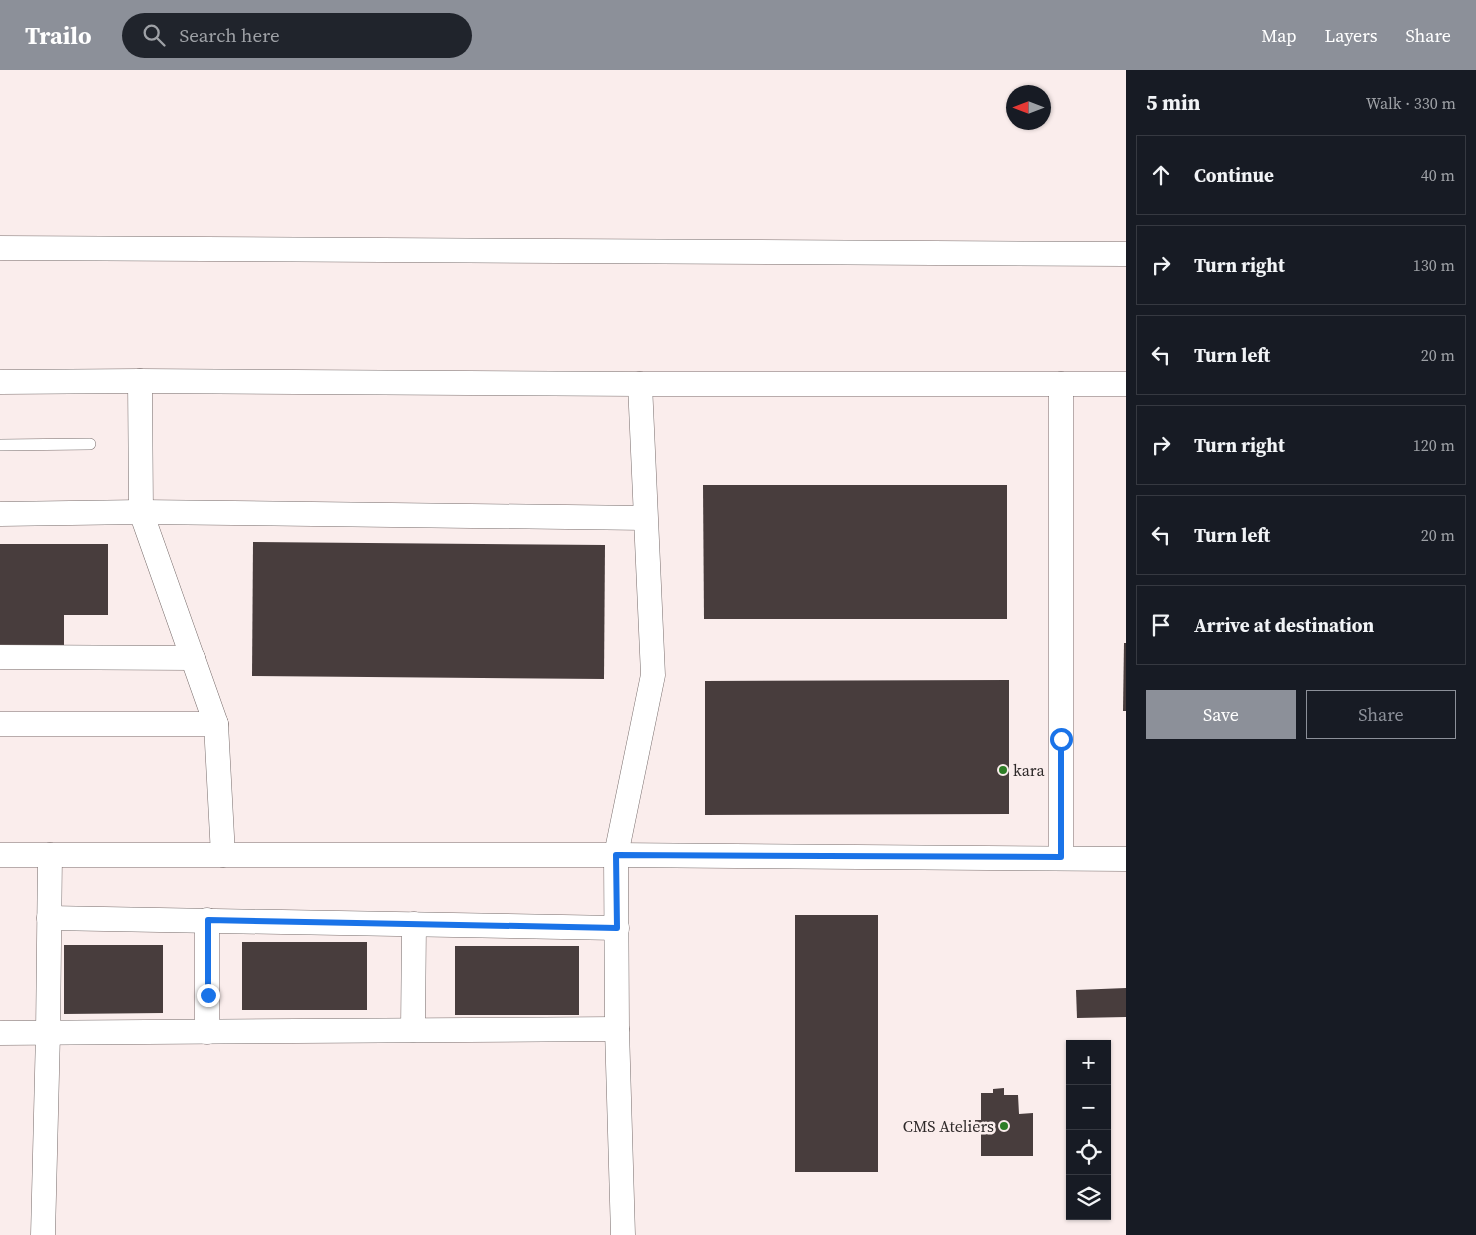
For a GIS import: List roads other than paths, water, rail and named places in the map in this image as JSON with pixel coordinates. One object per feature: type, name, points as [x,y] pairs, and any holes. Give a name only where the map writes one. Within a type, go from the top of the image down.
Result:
[{"type":"street","points":[[0,248],[1126,254]]},
{"type":"street","points":[[140,381],[141,512],[216,724],[223,855]]},
{"type":"street","points":[[0,382],[1126,384]]},
{"type":"street","points":[[623,1235],[616,855],[653,675],[640,384]]},
{"type":"street","points":[[1061,384],[1061,857]]},
{"type":"street","points":[[0,514],[141,512],[645,518]]},
{"type":"street","points":[[0,657],[193,658]]},
{"type":"street","points":[[0,724],[216,724]]},
{"type":"street","points":[[0,855],[616,855],[1126,859]]},
{"type":"street","points":[[43,1235],[50,855]]},
{"type":"street","points":[[49,918],[617,928]]},
{"type":"street","points":[[208,920],[208,1032]]},
{"type":"street","points":[[413,1030],[414,924]]},
{"type":"street","points":[[0,1033],[618,1029]]},
{"type":"lane","points":[[0,445],[90,444]]},
{"type":"place","name":"kara","points":[[1003,770]]},
{"type":"place","name":"CMS Ateliers","points":[[1004,1126]]}]
